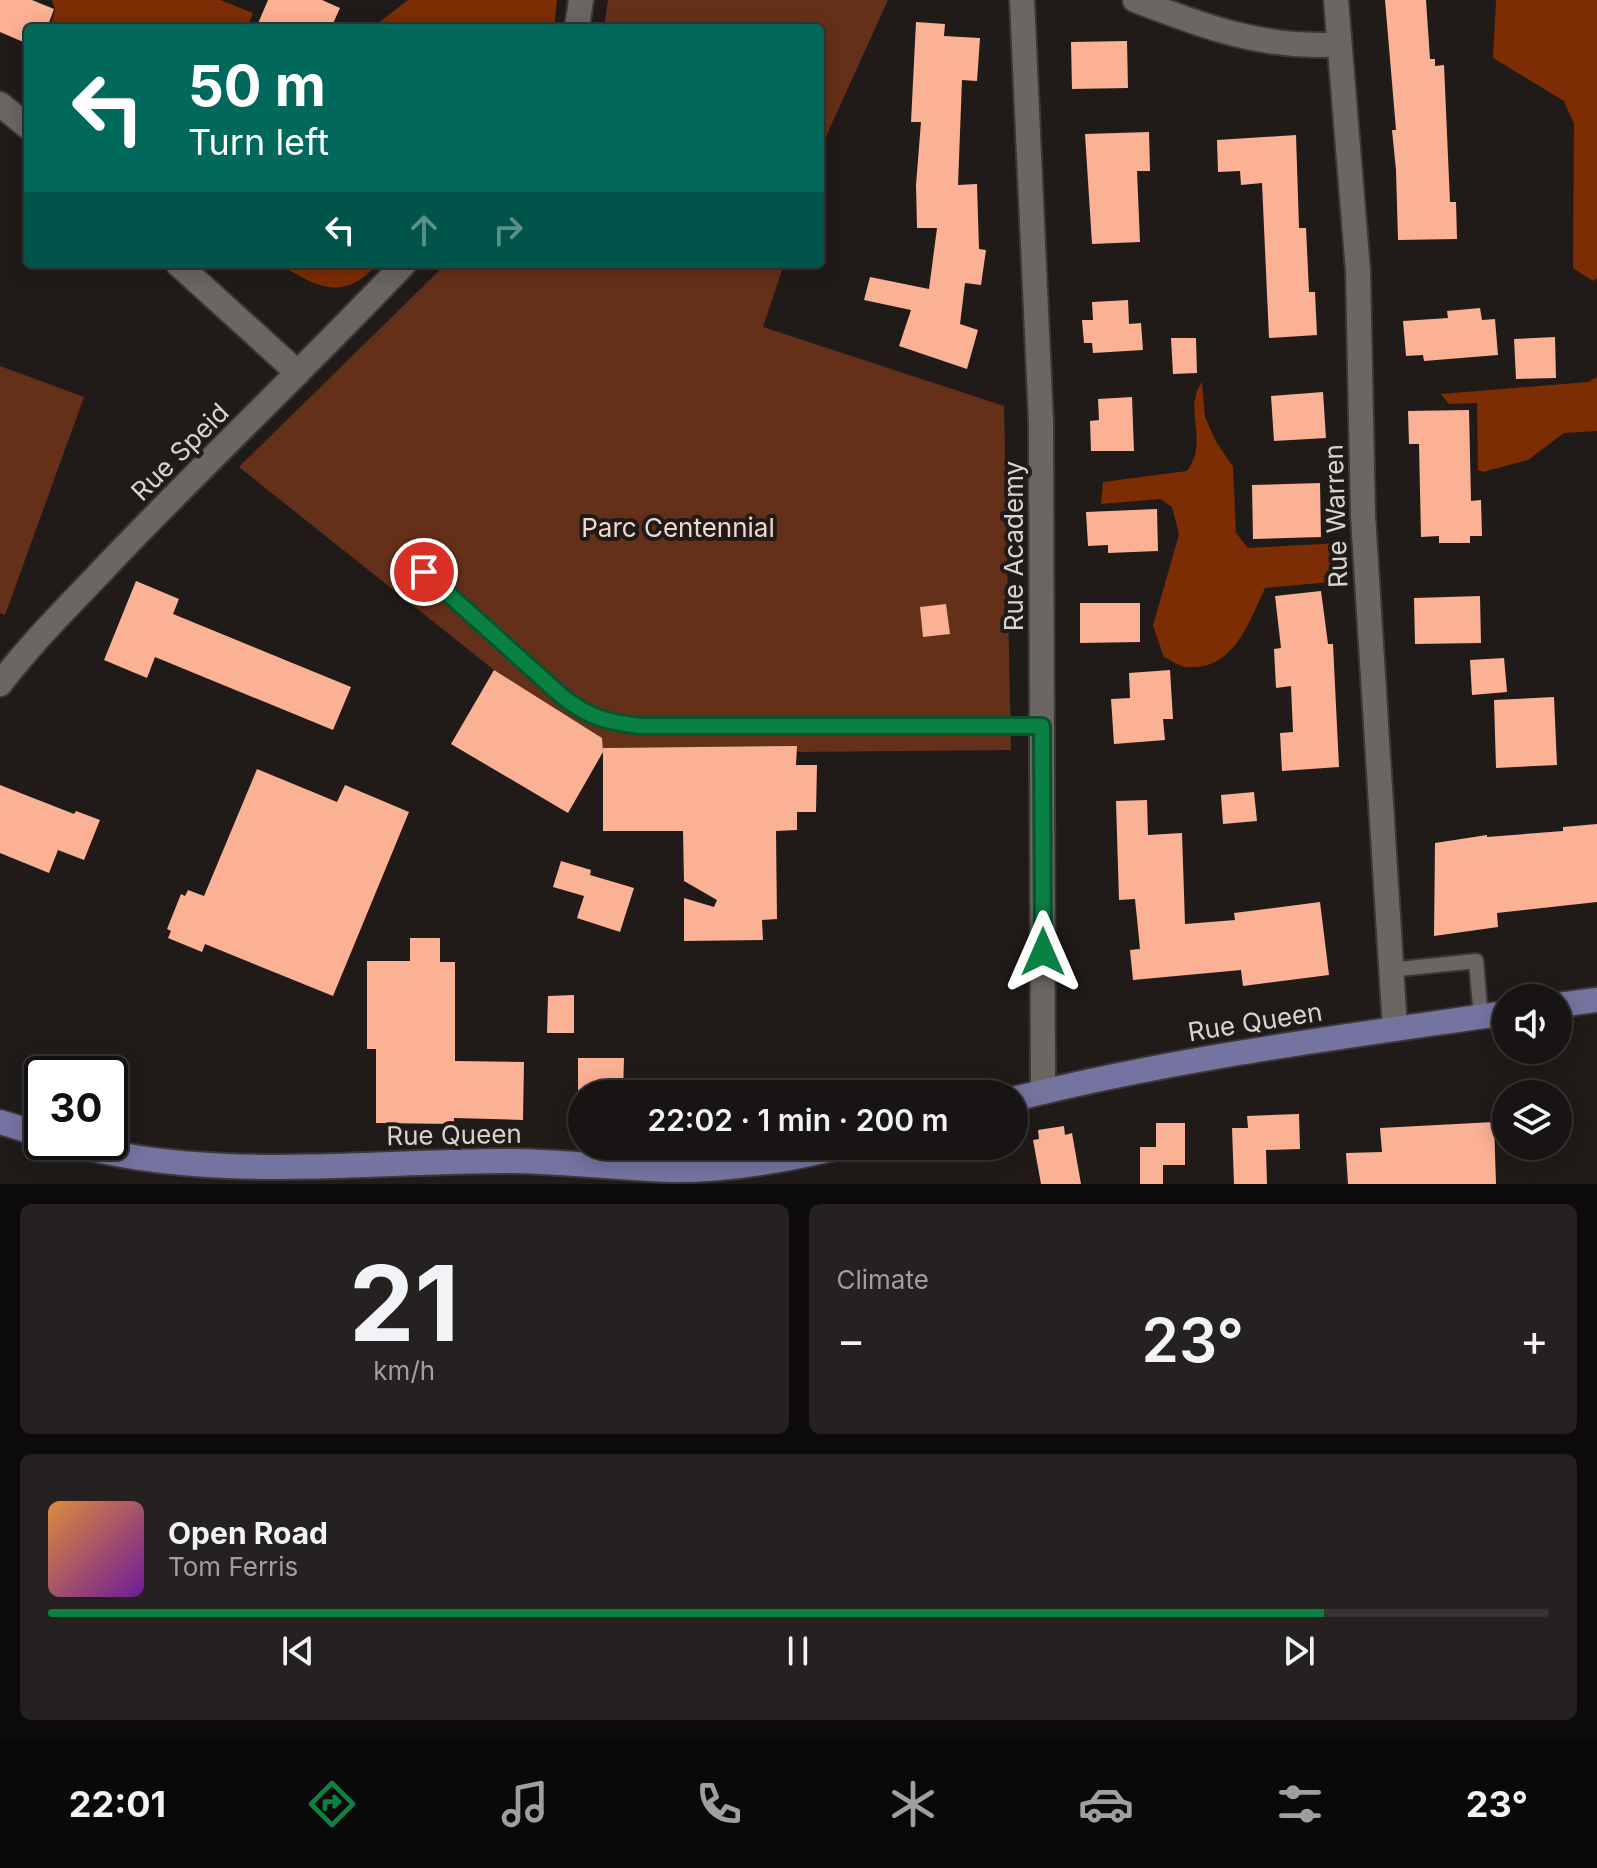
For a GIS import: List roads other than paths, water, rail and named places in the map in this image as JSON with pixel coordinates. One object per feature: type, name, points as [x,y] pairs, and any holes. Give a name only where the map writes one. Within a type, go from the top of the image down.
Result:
[{"type":"main road","points":[[1572,1003],[1597,1000]]},
{"type":"main road","name":"Rue Queen","points":[[1028,1096],[1191,1060],[1492,1015]]},
{"type":"main road","points":[[0,1122],[24,1129]]},
{"type":"main road","name":"Rue Queen","points":[[128,1156],[193,1164],[508,1161],[672,1170],[727,1168],[780,1160]]},
{"type":"street","points":[[578,24],[581,0]]},
{"type":"street","name":"Rue Academy","points":[[1022,0],[1041,422],[1043,1092]]},
{"type":"street","points":[[1135,0],[1219,32],[1250,39],[1284,45],[1339,44]]},
{"type":"street","name":"Rue Warren","points":[[1336,0],[1358,271],[1363,516],[1395,1029]]},
{"type":"street","points":[[0,104],[24,124]]},
{"type":"street","points":[[182,268],[298,373]]},
{"type":"street","name":"Rue Speid","points":[[0,684],[30,646],[155,516],[400,268]]},
{"type":"lane","points":[[424,572],[563,697],[601,721],[641,726],[1042,726]]},
{"type":"lane","points":[[1389,970],[1476,961],[1481,1017]]},
{"type":"park label","name":"Parc Centennial","points":[[678,528]]}]
